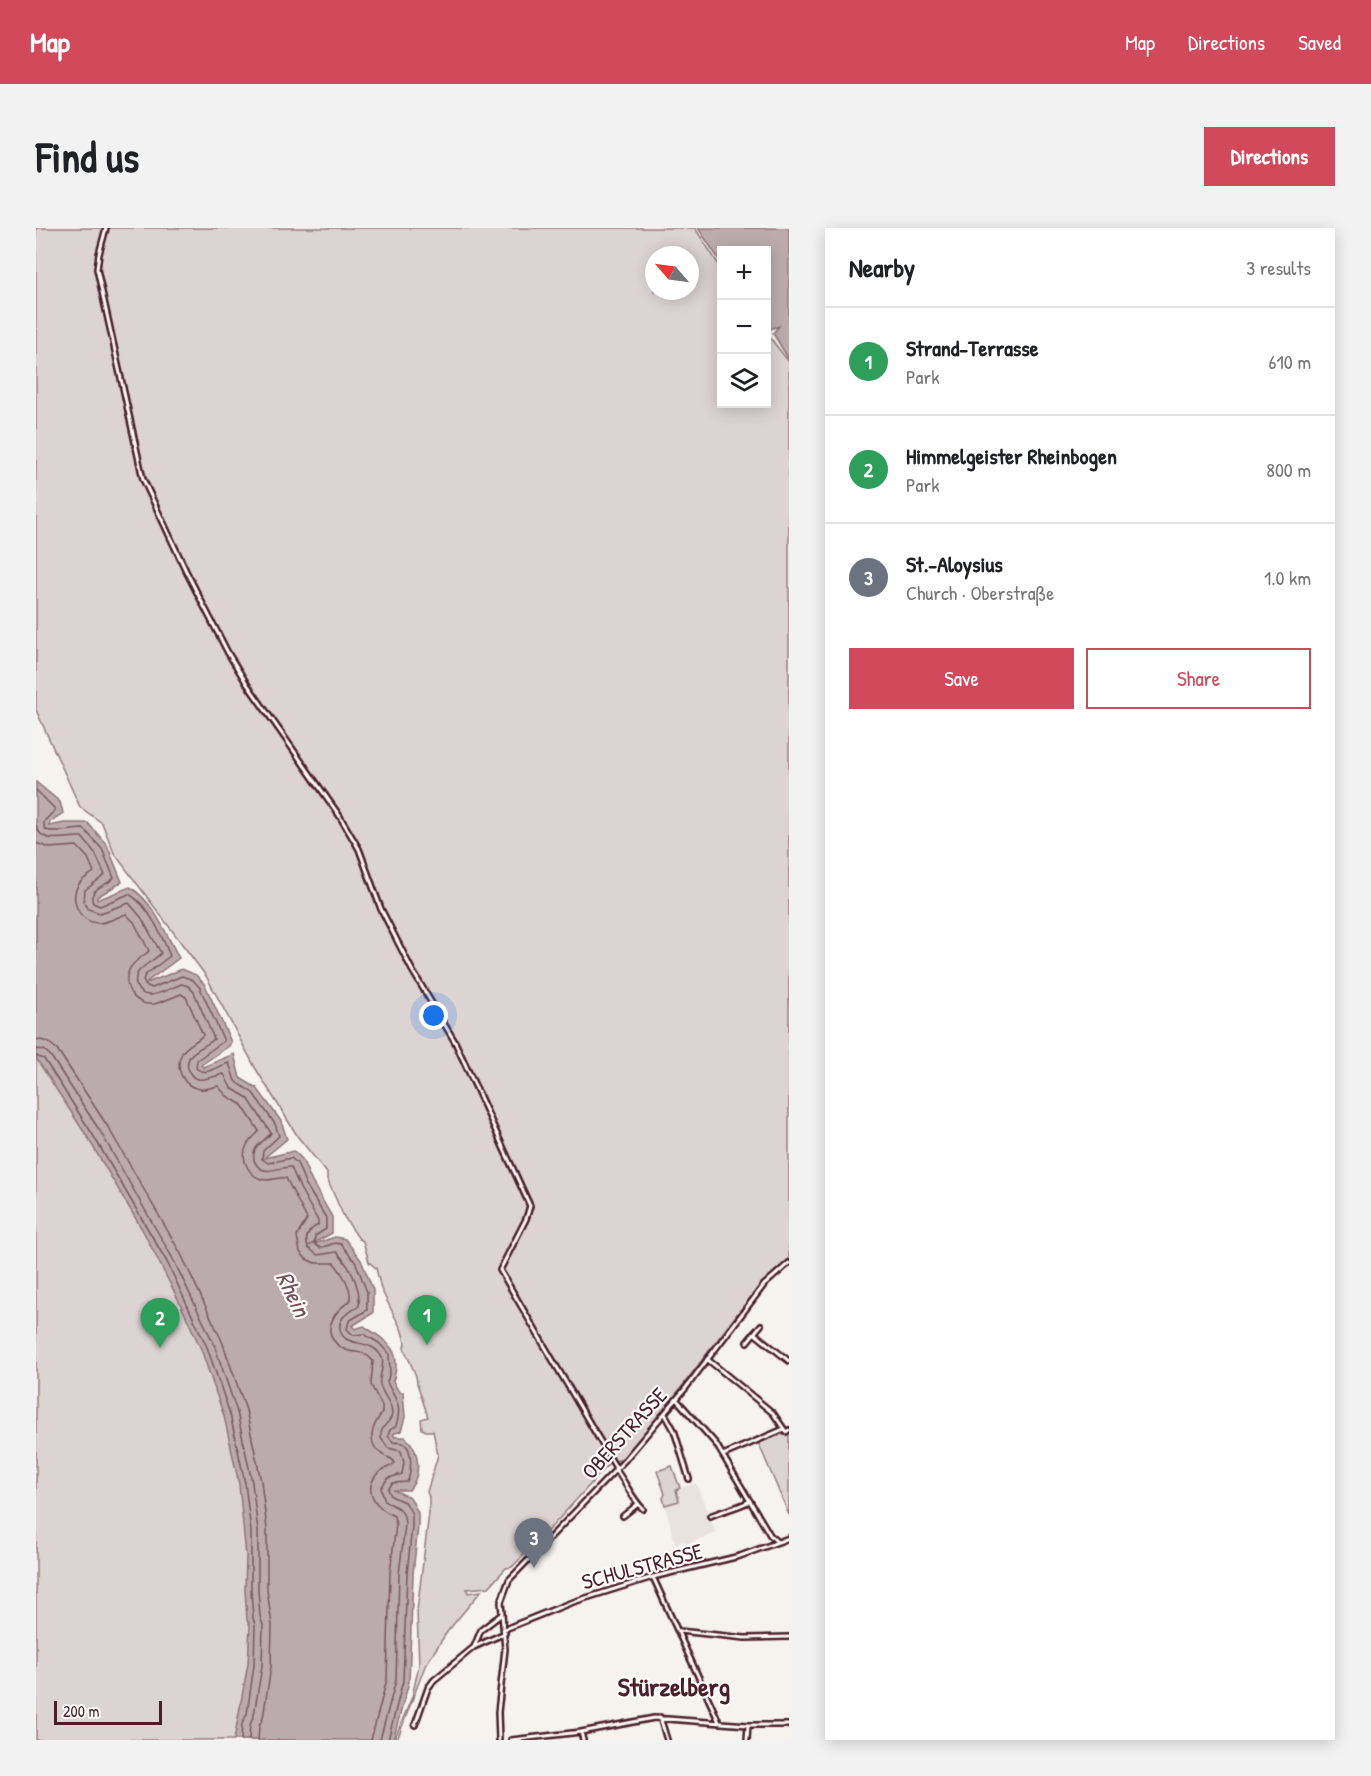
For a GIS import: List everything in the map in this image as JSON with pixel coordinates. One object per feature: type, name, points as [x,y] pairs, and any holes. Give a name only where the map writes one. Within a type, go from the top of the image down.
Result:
[{"type":"street","points":[[106,228],[97,269],[143,479],[228,653],[247,684],[339,815],[359,849],[381,909],[395,939],[455,1042],[530,1208],[500,1270],[560,1375],[624,1479],[629,1492],[643,1509]]},
{"type":"street","name":"OBERSTRASSE","points":[[499,1740],[498,1712],[504,1664],[505,1631],[501,1602],[508,1580],[616,1469],[677,1400],[764,1285],[789,1263]]},
{"type":"street","points":[[747,1341],[761,1324]]},
{"type":"street","points":[[754,1333],[789,1361]]},
{"type":"street","points":[[707,1359],[773,1413],[786,1432],[789,1431]]},
{"type":"street","points":[[677,1400],[723,1455],[772,1539],[776,1541]]},
{"type":"street","points":[[664,1414],[674,1430],[689,1479]]},
{"type":"street","points":[[723,1455],[784,1429]]},
{"type":"street","points":[[710,1516],[750,1501]]},
{"type":"street","points":[[622,1516],[638,1504]]},
{"type":"street","name":"SCHULSTRASSE","points":[[474,1647],[570,1603],[653,1577],[740,1556],[789,1538]]},
{"type":"street","points":[[653,1577],[719,1722]]},
{"type":"street","points":[[415,1725],[431,1684],[474,1647],[481,1630],[502,1614]]},
{"type":"street","points":[[679,1631],[733,1637],[789,1636]]},
{"type":"street","points":[[660,1717],[667,1740]]},
{"type":"street","points":[[511,1740],[581,1732],[644,1718],[660,1717],[748,1725],[789,1725]]},
{"type":"street","points":[[747,1740],[748,1725]]},
{"type":"street","points":[[581,1732],[583,1740]]},
{"type":"street","points":[[548,1735],[550,1740]]},
{"type":"shaded area","points":[[36,228],[695,228],[717,262],[717,408],[771,408],[771,339],[789,362],[789,1261],[769,1277],[740,1310],[671,1401],[623,1458],[609,1464],[556,1522],[489,1587],[467,1589],[468,1593],[481,1591],[447,1632],[425,1666],[397,1740],[394,1740],[412,1697],[419,1665],[417,1611],[429,1513],[427,1492],[438,1455],[433,1431],[422,1429],[421,1419],[428,1417],[416,1376],[404,1348],[402,1331],[381,1289],[376,1268],[369,1262],[363,1241],[359,1239],[344,1217],[327,1179],[327,1173],[298,1137],[256,1069],[206,976],[114,853],[102,823],[80,807],[36,710]]},
{"type":"shaded area","points":[[36,919],[212,1190],[306,1740],[36,1740]]},
{"type":"shaded area","points":[[781,1432],[783,1435],[789,1433],[789,1515],[758,1442]]},
{"type":"shaded area","points":[[672,1466],[680,1488],[676,1490],[679,1501],[665,1505],[663,1498],[665,1494],[657,1471]]},
{"type":"shaded area","points":[[696,1483],[716,1533],[686,1544],[684,1541],[675,1544],[665,1505],[679,1501],[676,1490]]},
{"type":"water","points":[[698,228],[789,228],[789,360],[773,333],[779,326],[771,329],[771,246],[717,246],[717,256]]},
{"type":"water","name":"Rhein","points":[[36,782],[60,802],[63,813],[50,822],[49,826],[64,823],[88,823],[107,845],[122,882],[97,897],[97,900],[130,887],[146,901],[164,929],[179,958],[147,983],[182,969],[196,975],[205,985],[231,1042],[229,1046],[201,1065],[203,1067],[234,1054],[240,1078],[257,1088],[281,1121],[287,1139],[264,1158],[294,1151],[302,1159],[332,1217],[332,1233],[308,1246],[335,1237],[345,1239],[361,1260],[373,1290],[373,1313],[352,1326],[355,1329],[364,1326],[386,1342],[395,1354],[396,1370],[393,1381],[399,1392],[403,1392],[405,1417],[401,1431],[393,1434],[395,1437],[405,1437],[410,1442],[418,1462],[416,1477],[409,1490],[393,1490],[410,1497],[418,1513],[418,1526],[413,1574],[409,1682],[393,1740],[234,1740],[248,1664],[250,1625],[247,1620],[246,1556],[239,1484],[224,1416],[201,1349],[179,1301],[142,1229],[88,1138],[36,1058]]},
{"type":"place","name":"Strand-Terrasse","points":[[427,1345]]},
{"type":"place","name":"Himmelgeister Rheinbogen","points":[[160,1348]]},
{"type":"place","name":"St.-Aloysius","points":[[534,1568]]},
{"type":"district","name":"Stürzelberg","points":[[674,1687]]}]
